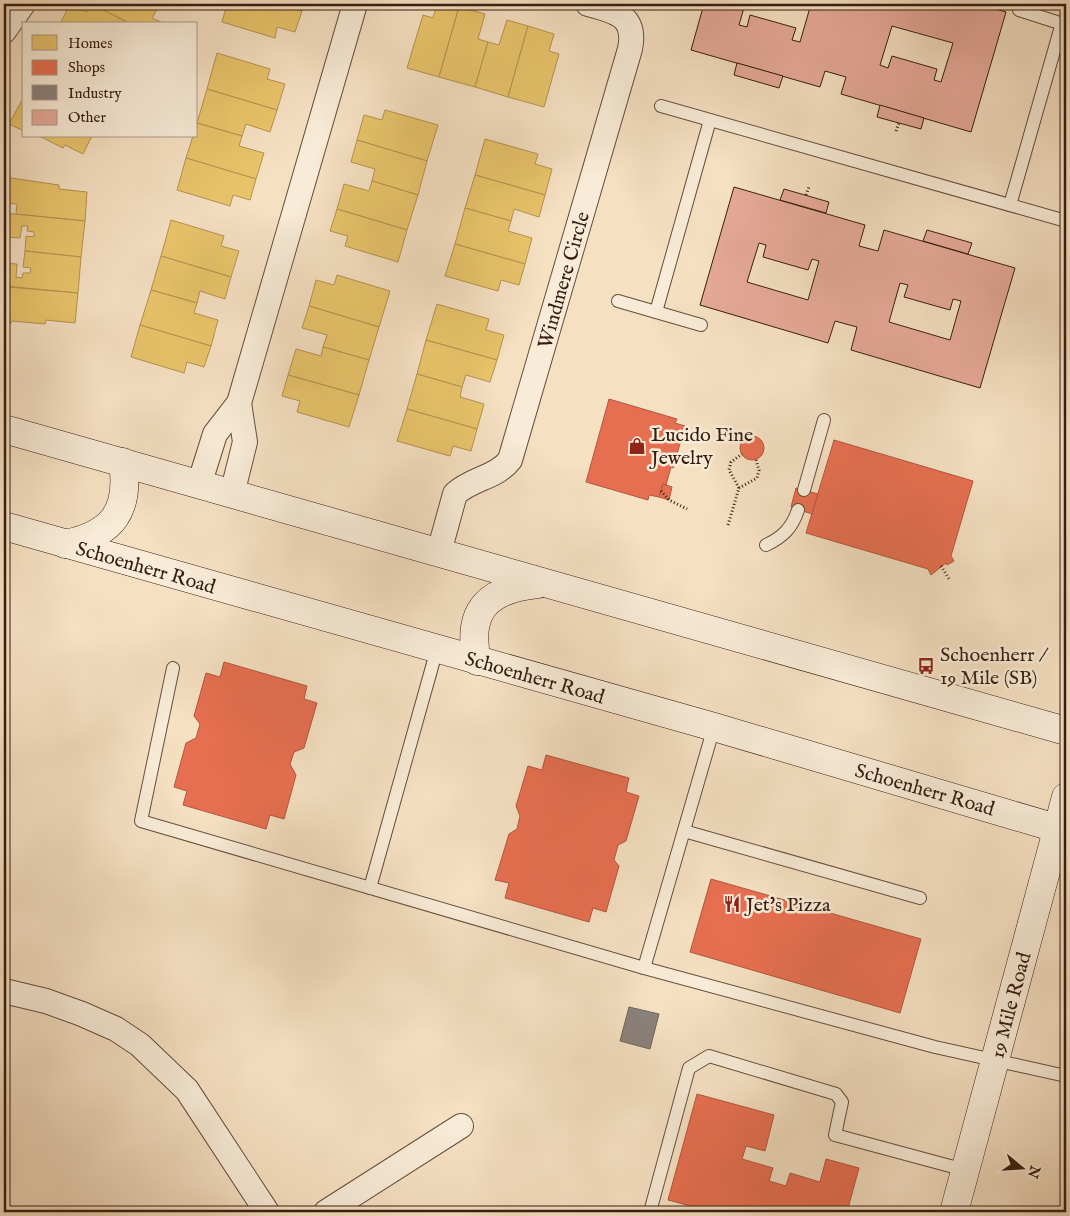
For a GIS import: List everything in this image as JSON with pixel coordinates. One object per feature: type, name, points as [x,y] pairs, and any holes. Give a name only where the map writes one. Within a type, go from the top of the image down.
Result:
[{"type":"main road","points":[[4,429],[439,552],[543,584],[1066,731]]},
{"type":"main road","points":[[65,544],[87,539],[99,533],[117,515],[125,490],[123,462]]},
{"type":"main road","name":"Schoenherr Road","points":[[4,526],[714,727],[1062,830]]},
{"type":"main road","points":[[476,661],[473,631],[477,616],[484,604],[505,590],[543,584]]},
{"type":"main road","name":"19 Mile Road","points":[[954,1212],[995,1061],[1062,830],[1066,797]]},
{"type":"street","points":[[4,31],[23,4]]},
{"type":"street","points":[[199,485],[215,434],[239,403],[355,4]]},
{"type":"street","name":"Windmere Circle","points":[[439,552],[455,494],[463,487],[504,468],[510,460],[630,49],[630,28],[626,19],[617,13],[588,4]]},
{"type":"street","points":[[232,494],[246,442],[239,403]]},
{"type":"street","points":[[4,991],[46,1000],[82,1014],[116,1029],[140,1045],[187,1090],[267,1212]]},
{"type":"street","points":[[326,1212],[461,1126]]},
{"type":"lane","points":[[1010,205],[1064,24],[1019,10]]},
{"type":"lane","points":[[661,106],[1066,221]]},
{"type":"lane","points":[[656,312],[710,120]]},
{"type":"lane","points":[[618,301],[701,325]]},
{"type":"lane","points":[[804,490],[824,420]]},
{"type":"lane","points":[[766,546],[781,538],[790,529],[798,510]]},
{"type":"lane","points":[[370,888],[437,649]]},
{"type":"lane","points":[[173,668],[141,821],[644,968],[995,1061],[1066,1076]]},
{"type":"lane","points":[[644,968],[714,727]]},
{"type":"lane","points":[[684,830],[920,898]]},
{"type":"lane","points":[[650,1212],[689,1068],[709,1056],[836,1094],[842,1102],[834,1135],[965,1170]]},
{"type":"path","points":[[896,131],[899,123]]},
{"type":"path","points":[[806,195],[809,187]]},
{"type":"path","points":[[739,488],[729,470],[731,462],[742,454]]},
{"type":"path","points":[[728,525],[739,488],[757,478],[759,470],[756,460]]},
{"type":"path","points":[[661,491],[669,500],[688,510]]},
{"type":"path","points":[[941,566],[949,579]]},
{"type":"building: Homes","points":[[70,4],[87,12],[92,4],[127,22],[61,22]]},
{"type":"building: Homes","points":[[92,4],[160,4],[152,18],[161,22],[127,22]]},
{"type":"building: Homes","points":[[227,4],[277,4],[302,11],[295,32],[277,27],[275,38],[222,22]]},
{"type":"building: Homes","points":[[277,4],[304,4],[302,11]]},
{"type":"building: Homes","points":[[437,4],[459,7],[439,77],[407,68],[423,15],[433,18]]},
{"type":"building: Homes","points":[[459,7],[485,14],[478,39],[488,42],[475,87],[439,77]]},
{"type":"building: Homes","points":[[507,20],[528,26],[508,97],[475,87],[488,42],[499,45]]},
{"type":"building: Homes","points":[[528,26],[554,34],[549,51],[559,54],[544,107],[508,97]]},
{"type":"building: Homes","points":[[217,53],[270,69],[267,79],[285,84],[277,110],[207,89]]},
{"type":"building: Homes","points":[[207,89],[277,110],[270,132],[246,124],[242,136],[198,123]]},
{"type":"building: Homes","points":[[22,100],[22,130],[9,124]]},
{"type":"building: Homes","points":[[385,110],[438,125],[427,161],[357,140],[364,115],[382,120]]},
{"type":"building: Homes","points":[[198,123],[242,136],[239,146],[264,153],[256,179],[186,158],[192,138],[198,138]]},
{"type":"building: Homes","points":[[43,138],[91,138],[83,154],[65,145],[63,148]]},
{"type":"building: Homes","points":[[485,139],[538,154],[535,164],[552,169],[545,195],[475,175]]},
{"type":"building: Homes","points":[[357,140],[427,161],[418,195],[372,181],[375,169],[351,162]]},
{"type":"building: Homes","points":[[186,158],[256,179],[250,200],[233,195],[230,206],[177,190]]},
{"type":"building: Homes","points":[[475,175],[545,195],[539,217],[514,209],[511,221],[465,208]]},
{"type":"building: Homes","points":[[4,177],[59,185],[59,189],[87,192],[85,221],[16,214],[17,204],[4,203]]},
{"type":"building: Homes","points":[[372,181],[418,195],[407,230],[337,209],[344,184],[369,191]]},
{"type":"building: Homes","points":[[465,208],[511,221],[508,231],[532,238],[525,264],[455,244]]},
{"type":"building: Homes","points":[[337,209],[407,230],[398,262],[345,246],[348,236],[330,231]]},
{"type":"building: Homes","points":[[4,213],[85,221],[81,257],[25,251],[26,236],[34,237],[34,232],[27,231],[28,226],[22,226],[20,238],[4,237]]},
{"type":"building: Homes","points":[[171,220],[224,236],[221,246],[239,251],[231,277],[161,256]]},
{"type":"building: Homes","points":[[455,244],[525,264],[519,285],[501,280],[498,291],[445,276]]},
{"type":"building: Homes","points":[[25,251],[81,257],[78,293],[4,286],[4,263],[17,264],[16,277],[22,278],[23,273],[30,273],[31,268],[23,267]]},
{"type":"building: Homes","points":[[161,256],[231,277],[225,299],[200,291],[197,303],[151,290]]},
{"type":"building: Homes","points":[[337,275],[390,291],[379,327],[309,306],[316,280],[334,285]]},
{"type":"building: Homes","points":[[8,287],[78,293],[75,323],[46,320],[45,324],[4,322],[4,296],[8,297]]},
{"type":"building: Homes","points":[[151,290],[197,303],[194,313],[218,320],[211,346],[140,325]]},
{"type":"building: Homes","points":[[437,304],[489,319],[486,330],[504,335],[497,360],[426,340]]},
{"type":"building: Homes","points":[[309,306],[379,327],[369,360],[323,347],[327,335],[302,328]]},
{"type":"building: Homes","points":[[140,325],[211,346],[204,367],[187,362],[184,373],[131,357]]},
{"type":"building: Homes","points":[[426,340],[497,360],[490,382],[466,375],[462,387],[417,374]]},
{"type":"building: Homes","points":[[323,347],[369,360],[359,395],[288,375],[296,349],[321,356]]},
{"type":"building: Homes","points":[[417,374],[462,387],[460,397],[484,404],[477,429],[407,409]]},
{"type":"building: Homes","points":[[288,375],[359,395],[349,427],[297,412],[300,401],[282,396]]},
{"type":"building: Homes","points":[[407,409],[477,429],[471,451],[453,446],[450,456],[397,441]]},
{"type":"building: Shops","name":"Lucido Fine Jewelry","points":[[609,399],[677,419],[675,423],[685,426],[673,468],[671,467],[666,485],[663,484],[659,497],[649,495],[648,500],[586,482]]},
{"type":"building: Shops","points":[[752,436],[757,437],[763,443],[763,453],[757,459],[752,460],[747,459],[741,453],[740,448],[741,443],[747,437]]},
{"type":"building: Shops","points":[[834,440],[973,481],[951,556],[954,561],[947,565],[946,563],[931,575],[928,569],[806,533]]},
{"type":"building: Shops","points":[[663,484],[672,487],[669,500],[659,497]]},
{"type":"building: Shops","points":[[796,488],[818,494],[812,514],[791,507]]},
{"type":"building: Shops","points":[[224,662],[307,686],[304,699],[317,703],[304,748],[294,752],[290,764],[296,775],[284,819],[270,815],[266,829],[183,805],[187,791],[174,787],[186,743],[196,738],[200,724],[194,716],[206,673],[220,677]]},
{"type":"building: Shops","points":[[546,755],[629,778],[626,792],[639,796],[626,841],[618,845],[614,860],[619,866],[606,912],[593,908],[589,922],[505,898],[509,883],[495,880],[509,834],[517,829],[520,816],[516,806],[528,766],[542,770]]},
{"type":"building: Shops","points":[[711,879],[921,939],[900,1013],[690,952]]},
{"type":"building: Shops","points":[[697,1094],[774,1115],[765,1151],[746,1146],[742,1159],[773,1168],[769,1181],[786,1186],[790,1173],[820,1182],[826,1159],[859,1168],[847,1212],[713,1212],[668,1200]]},
{"type":"building: Industry","points":[[629,1007],[659,1014],[650,1049],[620,1041]]},
{"type":"building: Other","points":[[704,4],[745,4],[739,25],[747,27],[750,15],[796,28],[792,40],[800,42],[811,4],[979,4],[1006,12],[971,132],[841,94],[846,77],[825,71],[820,87],[691,50]],"holes":[[[892,26],[953,43],[941,82],[934,80],[937,69],[892,56],[888,68],[880,65]]]},
{"type":"building: Other","points":[[737,63],[783,76],[779,88],[734,75]]},
{"type":"building: Other","points":[[880,105],[924,118],[921,129],[877,117]]},
{"type":"building: Other","points":[[734,187],[865,225],[859,246],[878,251],[884,230],[1015,268],[980,388],[851,350],[857,327],[835,321],[828,343],[700,305]],"holes":[[[759,243],[766,245],[763,257],[808,270],[812,259],[819,261],[808,300],[747,282]],[[900,283],[908,285],[904,297],[950,310],[953,299],[961,301],[950,340],[889,322]]]},
{"type":"building: Other","points":[[784,189],[829,202],[826,213],[780,200]]},
{"type":"building: Other","points":[[927,230],[972,243],[968,254],[923,241]]},
{"type":"place","name":"Lucido Fine Jewelry","points":[[637,446]]},
{"type":"place","name":"Schoenherr / 19 Mile (SB)","points":[[926,666]]},
{"type":"place","name":"Jet's Pizza","points":[[732,904]]}]
